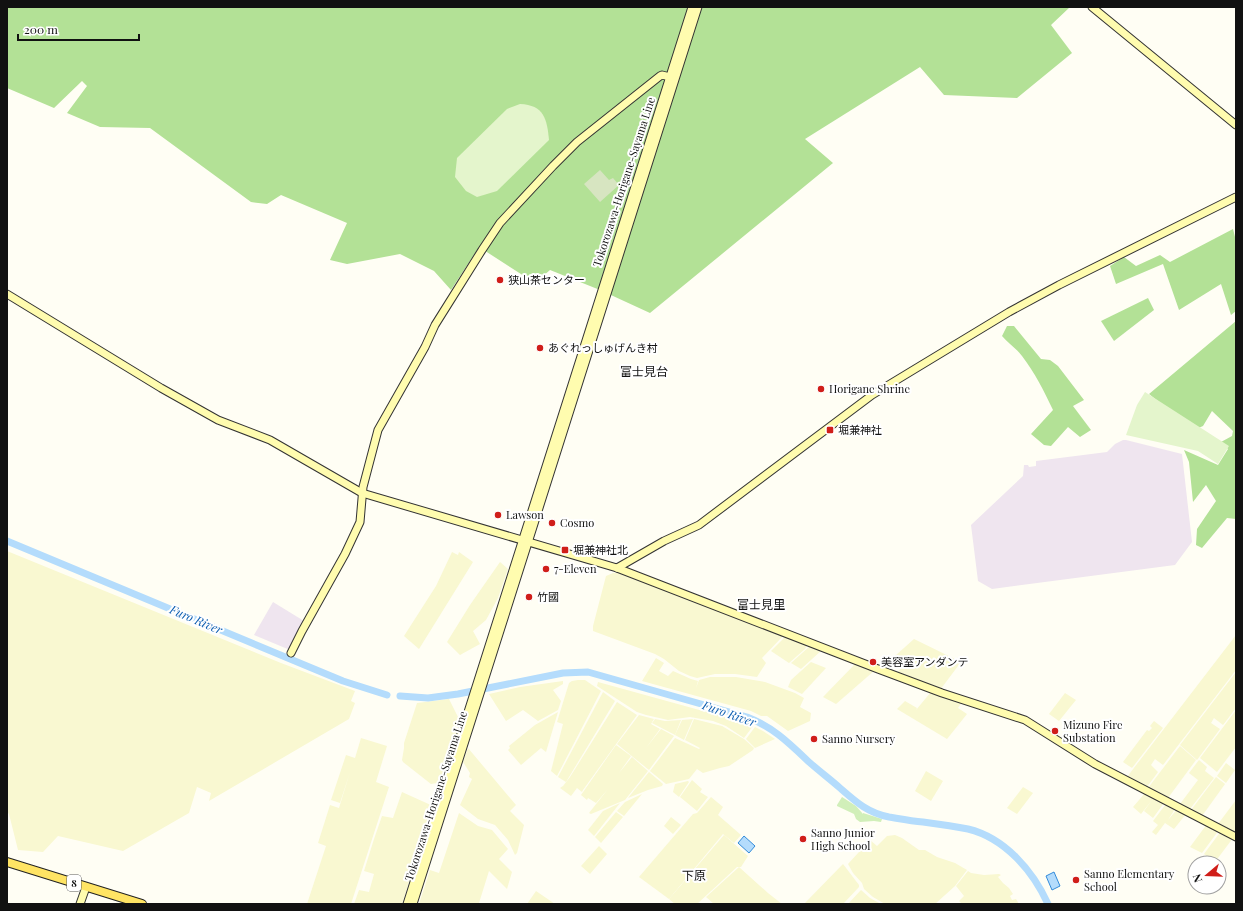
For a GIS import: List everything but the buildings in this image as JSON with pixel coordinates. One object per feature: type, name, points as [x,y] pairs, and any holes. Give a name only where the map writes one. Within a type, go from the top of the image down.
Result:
[{"type":"main road","name":"8","points":[[7,862],[142,904]]},
{"type":"street","name":"Tokorozawa-Horigane-Sayama Line","points":[[407,904],[480,684],[624,216],[692,7]]},
{"type":"street","name":"Tokorozawa-Horigane-Sayama Line","points":[[525,541],[620,256],[698,7]]},
{"type":"street","points":[[1092,7],[1236,125]]},
{"type":"street","points":[[291,653],[357,530],[360,522],[362,494],[374,441],[381,423],[425,347],[435,325],[500,223],[539,180],[577,142],[658,77],[662,75],[670,77]]},
{"type":"street","points":[[617,568],[660,543],[699,525],[872,395],[1009,312],[1059,285],[1236,197]]},
{"type":"street","points":[[7,294],[166,391],[218,420],[270,440],[362,494],[617,568],[942,693],[1025,720],[1101,767],[1236,837]]},
{"type":"street","name":"Tokorozawa-Horigane-Sayama Line","points":[[413,904],[476,695]]},
{"type":"street","points":[[80,904],[86,886]]},
{"type":"shaded area","points":[[1123,440],[1182,454],[1192,542],[1175,565],[992,589],[978,581],[971,525],[1023,476],[1024,465],[1028,465],[1029,467],[1036,466],[1036,461],[1107,452],[1115,444]]},
{"type":"shaded area","points":[[273,602],[304,621],[290,650],[254,635]]},
{"type":"green space","points":[[7,7],[1070,7],[1051,25],[1072,53],[1017,98],[944,95],[920,67],[805,139],[833,163],[650,313],[600,290],[550,270],[535,283],[479,247],[451,290],[434,271],[400,254],[347,264],[330,260],[347,223],[281,195],[267,204],[251,202],[150,128],[100,127],[67,113],[87,86],[82,81],[54,108],[7,88]]},
{"type":"green space","points":[[520,104],[534,107],[543,114],[549,140],[497,191],[477,197],[466,191],[455,177],[457,158],[507,109]]},
{"type":"green space","points":[[600,170],[609,180],[613,178],[619,185],[600,202],[584,184]]},
{"type":"green space","points":[[1233,229],[1236,241],[1236,311],[1231,315],[1221,284],[1179,310],[1163,264],[1116,284],[1110,266],[1124,257],[1136,266],[1160,255],[1170,262]]},
{"type":"green space","points":[[1148,298],[1154,310],[1114,341],[1101,321]]},
{"type":"green space","points":[[1236,321],[1236,519],[1227,518],[1202,548],[1196,545],[1197,529],[1216,501],[1206,485],[1193,502],[1189,462],[1184,450],[1218,465],[1228,449],[1221,442],[1232,436],[1233,431],[1212,411],[1203,426],[1194,430],[1149,394]]},
{"type":"green space","points":[[1007,326],[1014,326],[1041,359],[1050,360],[1058,366],[1084,400],[1073,406],[1091,430],[1080,437],[1068,427],[1051,446],[1044,445],[1031,434],[1053,410],[1027,362],[1002,336]]},
{"type":"green space","points":[[1145,392],[1229,446],[1218,464],[1198,451],[1126,435],[1137,405]]},
{"type":"green space","points":[[7,551],[281,663],[355,691],[351,701],[355,703],[349,719],[209,801],[211,793],[197,787],[189,813],[123,851],[58,836],[43,852],[18,850],[9,814],[7,812]]},
{"type":"green space","points":[[452,552],[458,555],[459,552],[473,562],[419,649],[404,636],[436,586]]},
{"type":"green space","points":[[500,562],[508,569],[498,598],[486,620],[473,631],[480,644],[460,655],[447,642],[470,605]]},
{"type":"green space","points":[[621,572],[784,635],[762,658],[766,663],[757,677],[735,674],[715,674],[697,678],[690,676],[679,671],[655,654],[593,631],[606,576]]},
{"type":"green space","points":[[1236,635],[1236,670],[1163,765],[1155,759],[1151,765],[1158,772],[1147,787],[1127,777]]},
{"type":"green space","points":[[786,636],[808,644],[805,649],[789,663],[771,651]]},
{"type":"green space","points":[[914,639],[961,662],[940,690],[896,674],[907,661],[895,656]]},
{"type":"green space","points":[[811,645],[822,650],[801,669],[791,663]]},
{"type":"green space","points":[[656,658],[664,663],[659,671],[668,676],[673,671],[698,681],[696,688],[699,680],[710,677],[736,677],[765,682],[795,693],[804,698],[800,707],[811,713],[810,721],[788,731],[767,716],[761,716],[751,711],[642,681]]},
{"type":"green space","points":[[811,662],[826,668],[802,694],[788,687],[791,680]]},
{"type":"green space","points":[[856,663],[874,671],[836,704],[823,697]]},
{"type":"green space","points":[[1236,672],[1236,708],[1223,725],[1214,718],[1211,723],[1220,729],[1197,760],[1180,745]]},
{"type":"green space","points":[[578,680],[585,680],[601,691],[557,776],[551,771],[563,724],[557,722],[569,683]]},
{"type":"green space","points":[[563,681],[563,684],[553,690],[561,701],[558,710],[538,721],[523,710],[506,721],[489,694],[520,687]]},
{"type":"green space","points":[[598,682],[753,726],[744,738],[726,726],[713,721],[690,717],[668,720],[646,715],[637,712],[597,686]]},
{"type":"green space","points":[[603,692],[615,701],[566,782],[558,777]]},
{"type":"green space","points":[[931,692],[962,702],[958,708],[967,714],[947,739],[897,709],[905,701],[917,708],[916,710]]},
{"type":"green space","points":[[1065,693],[1076,700],[1059,721],[1049,714]]},
{"type":"green space","points":[[449,699],[460,721],[441,781],[431,784],[403,762],[404,743],[417,703]]},
{"type":"green space","points":[[617,702],[637,715],[582,792],[577,788],[571,796],[560,788],[570,777]]},
{"type":"green space","points":[[1236,710],[1236,747],[1217,772],[1200,758]]},
{"type":"green space","points":[[558,712],[546,752],[541,748],[521,765],[508,750],[510,748],[509,746],[535,725]]},
{"type":"green space","points":[[639,715],[654,719],[651,724],[660,729],[646,748],[661,729],[674,736],[649,770],[617,744]]},
{"type":"green space","points":[[655,719],[665,721],[681,720],[675,735],[652,723]]},
{"type":"green space","points":[[693,719],[684,740],[675,735],[682,720]]},
{"type":"green space","points":[[694,719],[722,726],[744,739],[754,748],[729,766],[703,773],[697,769],[689,779],[666,784],[650,771],[675,738],[699,749],[700,748],[685,740]]},
{"type":"green space","points":[[1154,721],[1163,728],[1132,768],[1123,762],[1147,730],[1149,731],[1152,728],[1150,726]]},
{"type":"green space","points":[[755,727],[775,739],[755,748],[746,739]]},
{"type":"green space","points":[[361,738],[387,746],[376,782],[389,787],[351,904],[307,904],[326,846],[318,843],[330,805],[339,808],[350,772],[340,803],[331,800],[346,755],[355,758]]},
{"type":"green space","points":[[616,745],[631,756],[619,773],[632,757],[648,771],[625,800],[591,814],[589,813],[608,789],[596,803],[588,798],[587,800],[581,795]]},
{"type":"green space","points":[[1180,746],[1196,760],[1168,798],[1148,788]]},
{"type":"green space","points":[[468,748],[516,805],[510,811],[524,825],[517,853],[515,855],[508,840],[495,825],[478,819],[460,805],[472,779],[469,777],[470,773],[463,762]]},
{"type":"green space","points":[[1199,760],[1207,767],[1205,771],[1214,778],[1190,809],[1180,804],[1198,780],[1189,773]]},
{"type":"green space","points":[[1226,763],[1235,770],[1226,783],[1217,776]]},
{"type":"green space","points":[[926,771],[943,781],[931,801],[915,791]]},
{"type":"green space","points":[[649,772],[663,784],[662,786],[628,798]]},
{"type":"green space","points":[[1216,777],[1225,784],[1202,816],[1191,810]]},
{"type":"green space","points":[[692,780],[702,789],[700,792],[708,797],[697,811],[680,797]]},
{"type":"green space","points":[[689,782],[679,797],[673,792],[675,784]]},
{"type":"green space","points":[[1023,787],[1033,793],[1017,814],[1007,808]]},
{"type":"green space","points":[[402,792],[433,806],[402,904],[354,904],[359,890],[369,892],[374,874],[364,871],[374,839],[382,816],[393,818]]},
{"type":"green space","points":[[1145,793],[1164,803],[1153,818],[1144,811],[1152,800],[1141,814],[1133,807]]},
{"type":"green space","points":[[642,794],[624,816],[617,811],[625,802]]},
{"type":"green space","points":[[711,797],[723,807],[718,815],[741,835],[734,843],[723,834],[669,899],[639,877],[693,814],[697,813]]},
{"type":"green space","points":[[842,797],[856,806],[863,814],[882,819],[881,822],[860,822],[856,819],[854,814],[837,806]]},
{"type":"green space","points":[[1236,800],[1236,834],[1218,824]]},
{"type":"green space","points":[[620,803],[594,836],[588,830],[603,811]]},
{"type":"green space","points":[[1166,804],[1175,809],[1168,820],[1178,808],[1186,814],[1174,829],[1165,823],[1156,835],[1152,832],[1158,825],[1153,821]]},
{"type":"green space","points":[[616,812],[623,817],[601,843],[595,837]]},
{"type":"green space","points":[[459,813],[478,826],[492,830],[508,849],[499,859],[512,872],[507,889],[489,871],[479,903],[481,904],[419,904],[430,870],[439,873]]},
{"type":"green space","points":[[671,817],[681,825],[673,834],[664,826]]},
{"type":"green space","points":[[1207,824],[1219,830],[1202,853],[1190,847]]},
{"type":"green space","points":[[1221,831],[1233,838],[1220,855],[1204,854]]},
{"type":"green space","points":[[724,835],[748,856],[741,867],[737,867],[697,904],[675,904],[669,899]]},
{"type":"green space","points":[[895,835],[919,850],[925,850],[967,870],[955,886],[935,904],[885,904],[873,897],[864,889],[862,883],[853,873],[848,864],[870,840],[877,846],[887,836]]},
{"type":"green space","points":[[599,846],[607,854],[590,874],[581,866]]},
{"type":"green space","points":[[843,864],[859,887],[843,904],[804,904]]},
{"type":"green space","points":[[739,867],[782,904],[714,904],[706,897]]},
{"type":"green space","points":[[968,871],[971,873],[984,875],[1001,875],[998,877],[1013,894],[1010,896],[1012,900],[1016,899],[1019,904],[962,904],[959,901],[964,896],[956,886]]},
{"type":"green space","points":[[861,890],[870,898],[881,904],[848,904]]},
{"type":"green space","points":[[536,891],[555,904],[527,904]]},
{"type":"water","points":[[744,836],[755,846],[749,853],[738,843]]},
{"type":"water","points":[[1054,872],[1060,886],[1052,890],[1046,876]]},
{"type":"waterway","name":"Furo River","points":[[7,541],[343,681],[387,695]]},
{"type":"waterway","name":"Furo River","points":[[400,696],[428,698],[458,694],[563,673],[588,672],[747,717],[780,736],[851,798],[868,810],[889,817],[910,821],[968,829],[981,833],[994,840],[1006,848],[1026,868],[1048,904]]},
{"type":"place","name":"狭山茶センター","points":[[500,280]]},
{"type":"place","name":"あぐれっしゅげんき村","points":[[540,348]]},
{"type":"place","name":"Horigane Shrine","points":[[821,389]]},
{"type":"place","name":"堀兼神社","points":[[830,430]]},
{"type":"place","name":"Lawson","points":[[498,515]]},
{"type":"place","name":"Cosmo","points":[[552,523]]},
{"type":"place","name":"堀兼神社北","points":[[565,550]]},
{"type":"place","name":"7-Eleven","points":[[546,569]]},
{"type":"place","name":"竹國","points":[[529,597]]},
{"type":"place","name":"美容室アンダンテ","points":[[873,662]]},
{"type":"place","name":"Mizuno Fire Substation","points":[[1055,731]]},
{"type":"place","name":"Sanno Nursery","points":[[814,739]]},
{"type":"place","name":"Sanno Junior High School","points":[[803,839]]},
{"type":"place","name":"Sanno Elementary School","points":[[1076,880]]},
{"type":"district","name":"富士見台","points":[[644,372]]},
{"type":"district","name":"富士見里","points":[[761,605]]},
{"type":"district","name":"下原","points":[[694,876]]}]
